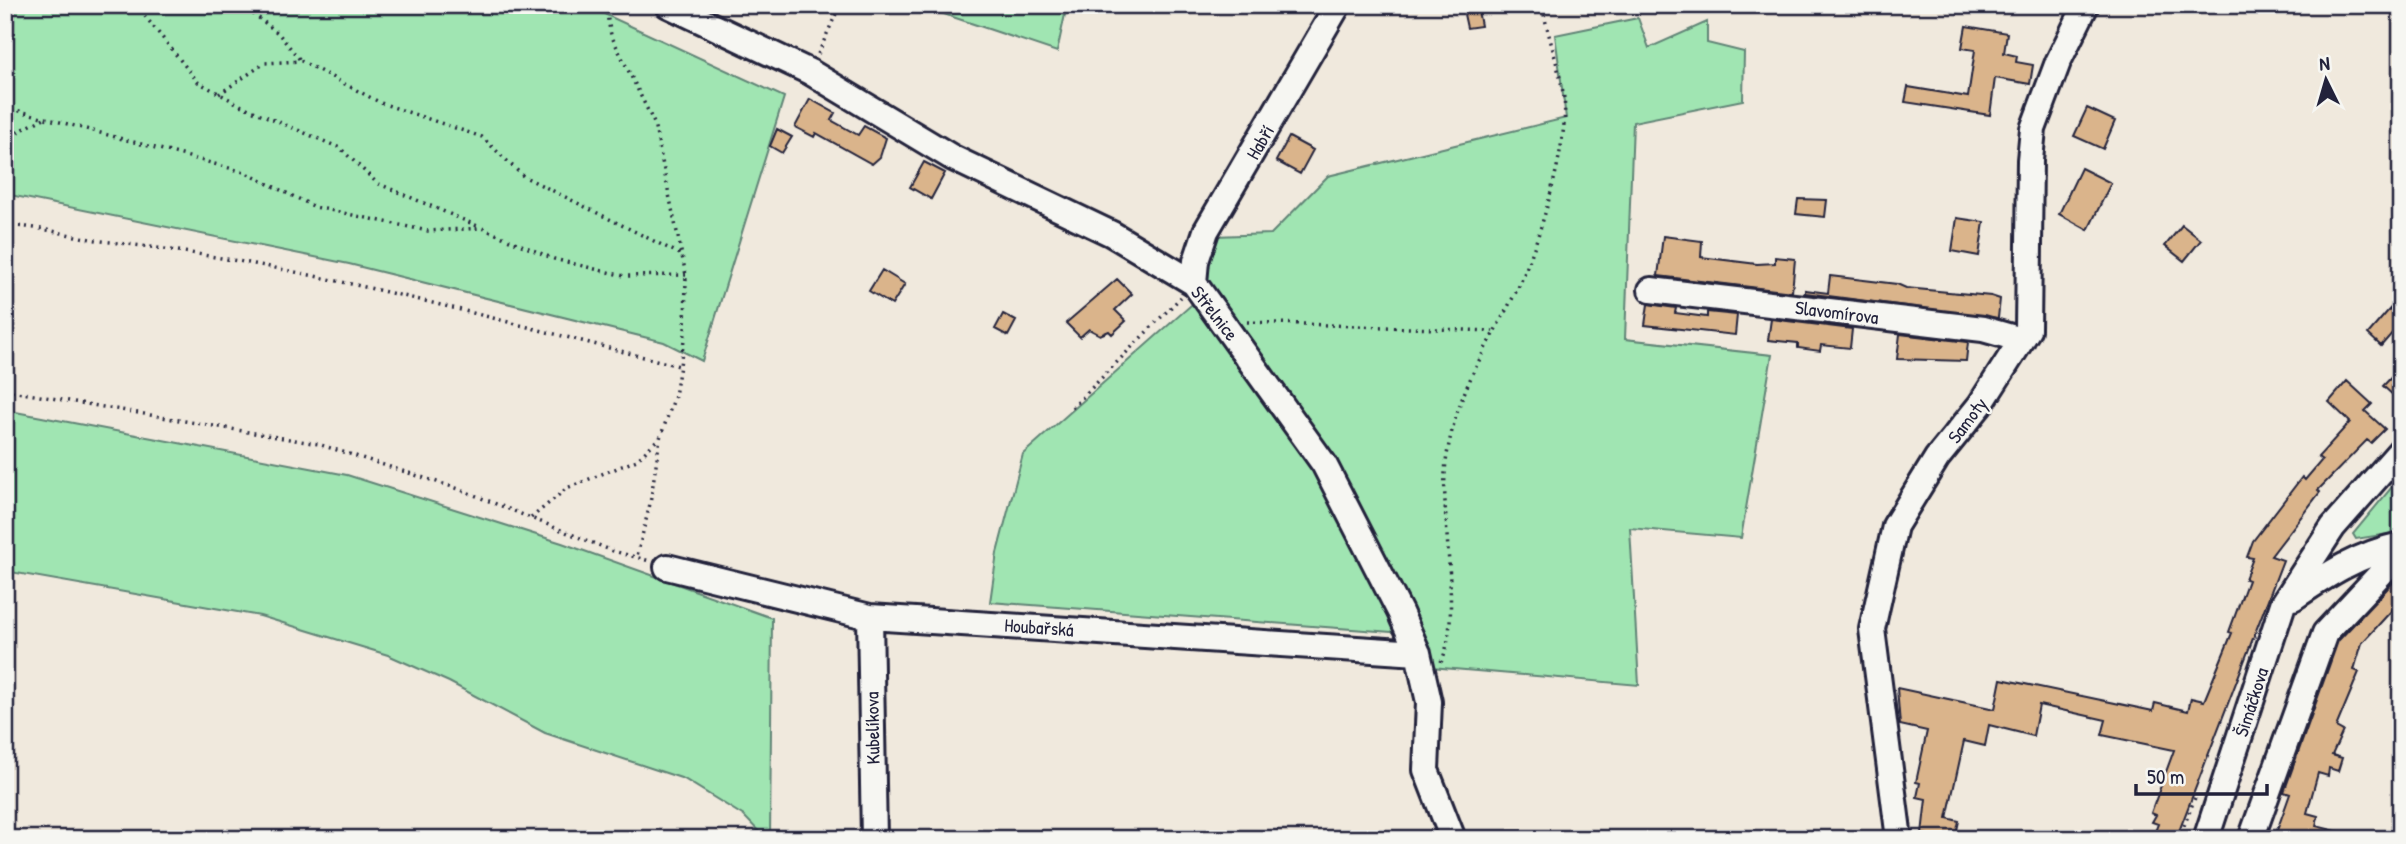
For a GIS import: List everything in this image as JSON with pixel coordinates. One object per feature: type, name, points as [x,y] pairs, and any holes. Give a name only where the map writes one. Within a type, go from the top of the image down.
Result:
[{"type":"street","name":"Střelnice","points":[[668,5],[810,72],[953,158],[1112,234],[1194,283],[1324,464],[1366,542],[1418,653],[1430,718],[1426,770],[1453,839]]},
{"type":"street","name":"Habří","points":[[1194,283],[1196,261],[1206,231],[1338,5]]},
{"type":"street","name":"Samoty","points":[[1899,839],[1872,629],[1895,526],[1937,458],[1980,405],[2028,330],[2030,160],[2034,129],[2058,62],[2086,5]]},
{"type":"street","name":"Slavomírova","points":[[1651,290],[1983,329],[2022,340]]},
{"type":"street","name":"Šimáčkova","points":[[2206,839],[2283,604],[2333,527],[2401,450]]},
{"type":"street","points":[[2283,604],[2338,567],[2372,551],[2401,545]]},
{"type":"street","points":[[2251,839],[2325,633],[2401,552]]},
{"type":"street","name":"Houbařská","points":[[667,567],[870,617],[1418,653]]},
{"type":"street","name":"Kubelíkova","points":[[870,617],[874,839]]},
{"type":"path","points":[[136,5],[198,82],[341,148],[377,183],[554,259],[624,276],[686,275]]},
{"type":"path","points":[[242,5],[278,33],[301,61],[382,103],[482,137],[523,176],[680,254]]},
{"type":"path","points":[[605,5],[611,35],[653,123],[686,275],[685,334],[675,396],[660,438],[650,504],[637,556]]},
{"type":"path","points":[[810,72],[840,5]]},
{"type":"path","points":[[1425,683],[1447,648],[1450,580],[1444,503],[1446,464],[1452,429],[1464,390],[1516,291],[1541,232],[1561,138],[1564,100],[1542,5]]},
{"type":"path","points":[[219,94],[265,63],[301,61]]},
{"type":"path","points":[[5,107],[244,172],[315,207],[428,231],[482,228]]},
{"type":"path","points":[[5,139],[46,117]]},
{"type":"path","points":[[5,226],[23,226],[94,240],[175,249],[326,276],[679,366]]},
{"type":"path","points":[[1072,408],[1194,283]]},
{"type":"path","points":[[1222,321],[1369,329],[1493,331]]},
{"type":"path","points":[[5,390],[180,423],[318,444],[447,485],[613,551],[667,567]]},
{"type":"path","points":[[531,518],[567,488],[637,460],[660,438]]},
{"type":"path","points":[[2179,839],[2199,789]]},
{"type":"green space","points":[[5,5],[585,5],[784,97],[702,361],[664,342],[349,264],[5,194]]},
{"type":"green space","points":[[917,5],[1067,5],[1057,52]]},
{"type":"green space","points":[[1638,18],[1649,48],[1707,22],[1707,43],[1744,52],[1743,100],[1633,122],[1625,339],[1772,355],[1741,538],[1630,528],[1639,685],[1431,667],[1418,634],[990,602],[997,553],[1023,454],[1198,299],[1205,285],[1214,236],[1271,234],[1328,176],[1566,118],[1555,35]]},
{"type":"green space","points":[[5,410],[347,475],[562,543],[772,618],[770,839],[766,839],[744,816],[684,779],[545,733],[449,682],[388,655],[260,616],[5,571]]},
{"type":"green space","points":[[2401,476],[2401,532],[2356,539],[2353,534]]},
{"type":"building","points":[[1462,5],[1477,5],[1481,26],[1467,28]]},
{"type":"building","points":[[1966,26],[2007,33],[2004,53],[2017,56],[2016,62],[2033,65],[2030,84],[1995,78],[1990,115],[1905,102],[1908,87],[1968,97],[1975,50],[1962,48]]},
{"type":"building","points":[[810,99],[835,113],[831,120],[858,135],[864,126],[886,138],[880,157],[872,164],[816,133],[814,137],[795,127]]},
{"type":"building","points":[[2087,108],[2115,121],[2103,149],[2074,136]]},
{"type":"building","points":[[777,129],[792,137],[782,153],[770,146]]},
{"type":"building","points":[[1289,137],[1313,150],[1300,174],[1276,161]]},
{"type":"building","points":[[924,162],[945,173],[931,199],[910,187]]},
{"type":"building","points":[[2081,168],[2111,183],[2088,230],[2059,214]]},
{"type":"building","points":[[1798,199],[1827,200],[1825,217],[1796,214]]},
{"type":"building","points":[[1957,218],[1984,222],[1979,256],[1952,251]]},
{"type":"building","points":[[2182,225],[2201,240],[2184,261],[2165,246]]},
{"type":"building","points":[[1663,236],[1702,241],[1701,257],[1757,264],[1775,263],[1775,257],[1795,259],[1792,292],[1658,276]]},
{"type":"building","points":[[882,270],[905,284],[892,305],[869,291]]},
{"type":"building","points":[[1830,276],[1897,284],[1906,288],[1991,296],[2000,299],[1998,318],[1805,293],[1805,290],[1828,293]]},
{"type":"building","points":[[1117,279],[1132,294],[1115,310],[1126,321],[1112,334],[1109,331],[1100,335],[1089,329],[1080,337],[1066,323]]},
{"type":"building","points":[[2401,296],[2401,323],[2381,346],[2368,334]]},
{"type":"building","points":[[1648,304],[1676,308],[1675,313],[1707,317],[1707,312],[1737,315],[1735,335],[1645,325]]},
{"type":"building","points":[[1003,314],[1016,321],[1008,336],[995,329]]},
{"type":"building","points":[[1771,319],[1852,329],[1850,348],[1821,345],[1820,351],[1798,348],[1798,343],[1768,340]]},
{"type":"building","points":[[1900,334],[1968,342],[1966,361],[1897,359]]},
{"type":"building","points":[[2401,367],[2401,388],[2394,396],[2383,386]]},
{"type":"building","points":[[2347,381],[2372,404],[2365,411],[2385,429],[2371,443],[2367,440],[2318,490],[2320,492],[2271,556],[2283,560],[2176,839],[2152,839],[2158,824],[2152,822],[2156,815],[2151,813],[2174,750],[2102,735],[2106,720],[2039,705],[2033,736],[1989,725],[1985,746],[1964,741],[1947,818],[1959,821],[1955,839],[1922,834],[1926,799],[1917,797],[1920,783],[1916,782],[1927,731],[1900,725],[1897,688],[1995,709],[2001,679],[2153,711],[2155,703],[2188,711],[2191,698],[2204,701],[2232,633],[2229,632],[2248,580],[2245,579],[2253,558],[2247,557],[2253,541],[2302,477],[2305,480],[2322,460],[2318,457],[2350,422],[2329,402]]},
{"type":"building","points":[[2401,574],[2401,616],[2393,609],[2362,643],[2354,670],[2359,672],[2336,727],[2343,731],[2332,755],[2342,758],[2338,771],[2329,768],[2328,776],[2318,773],[2307,813],[2318,816],[2316,826],[2348,834],[2347,839],[2274,839],[2290,794],[2284,792],[2338,641]]}]
